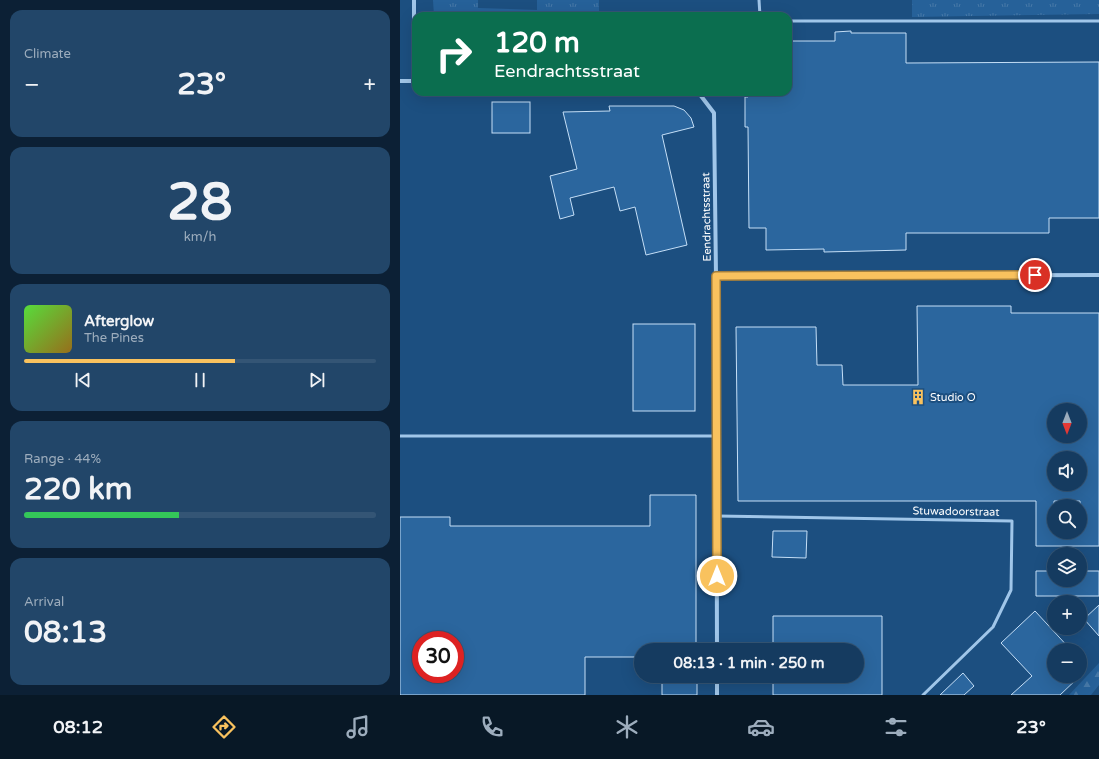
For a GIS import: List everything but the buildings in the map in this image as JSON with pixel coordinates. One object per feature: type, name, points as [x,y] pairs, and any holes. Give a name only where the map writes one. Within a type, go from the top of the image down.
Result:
[{"type":"street","points":[[414,0],[414,12]]},
{"type":"street","points":[[400,81],[412,81]]},
{"type":"street","name":"Eendrachtsstraat","points":[[701,96],[714,113],[716,276],[1099,275]]},
{"type":"street","points":[[716,276],[717,643]]},
{"type":"street","points":[[717,683],[717,695]]},
{"type":"lane","points":[[760,0],[760,12]]},
{"type":"lane","points":[[792,21],[1099,21]]},
{"type":"lane","points":[[400,436],[716,436]]},
{"type":"lane","name":"Stuwadoorstraat","points":[[717,516],[1012,521],[1011,590],[993,627],[923,695]]},
{"type":"green space","points":[[433,0],[478,0],[478,8],[537,10],[537,0],[599,0],[599,12],[434,12]]},
{"type":"green space","points":[[912,0],[1099,0],[1099,14],[912,17]]},
{"type":"green space","points":[[1099,663],[1099,685],[1091,695],[1069,695],[1080,683],[1087,683],[1087,676]]},
{"type":"place","name":"Studio O","points":[[918,397]]},
{"type":"route","points":[[717,576],[716,276],[1035,275]]}]
